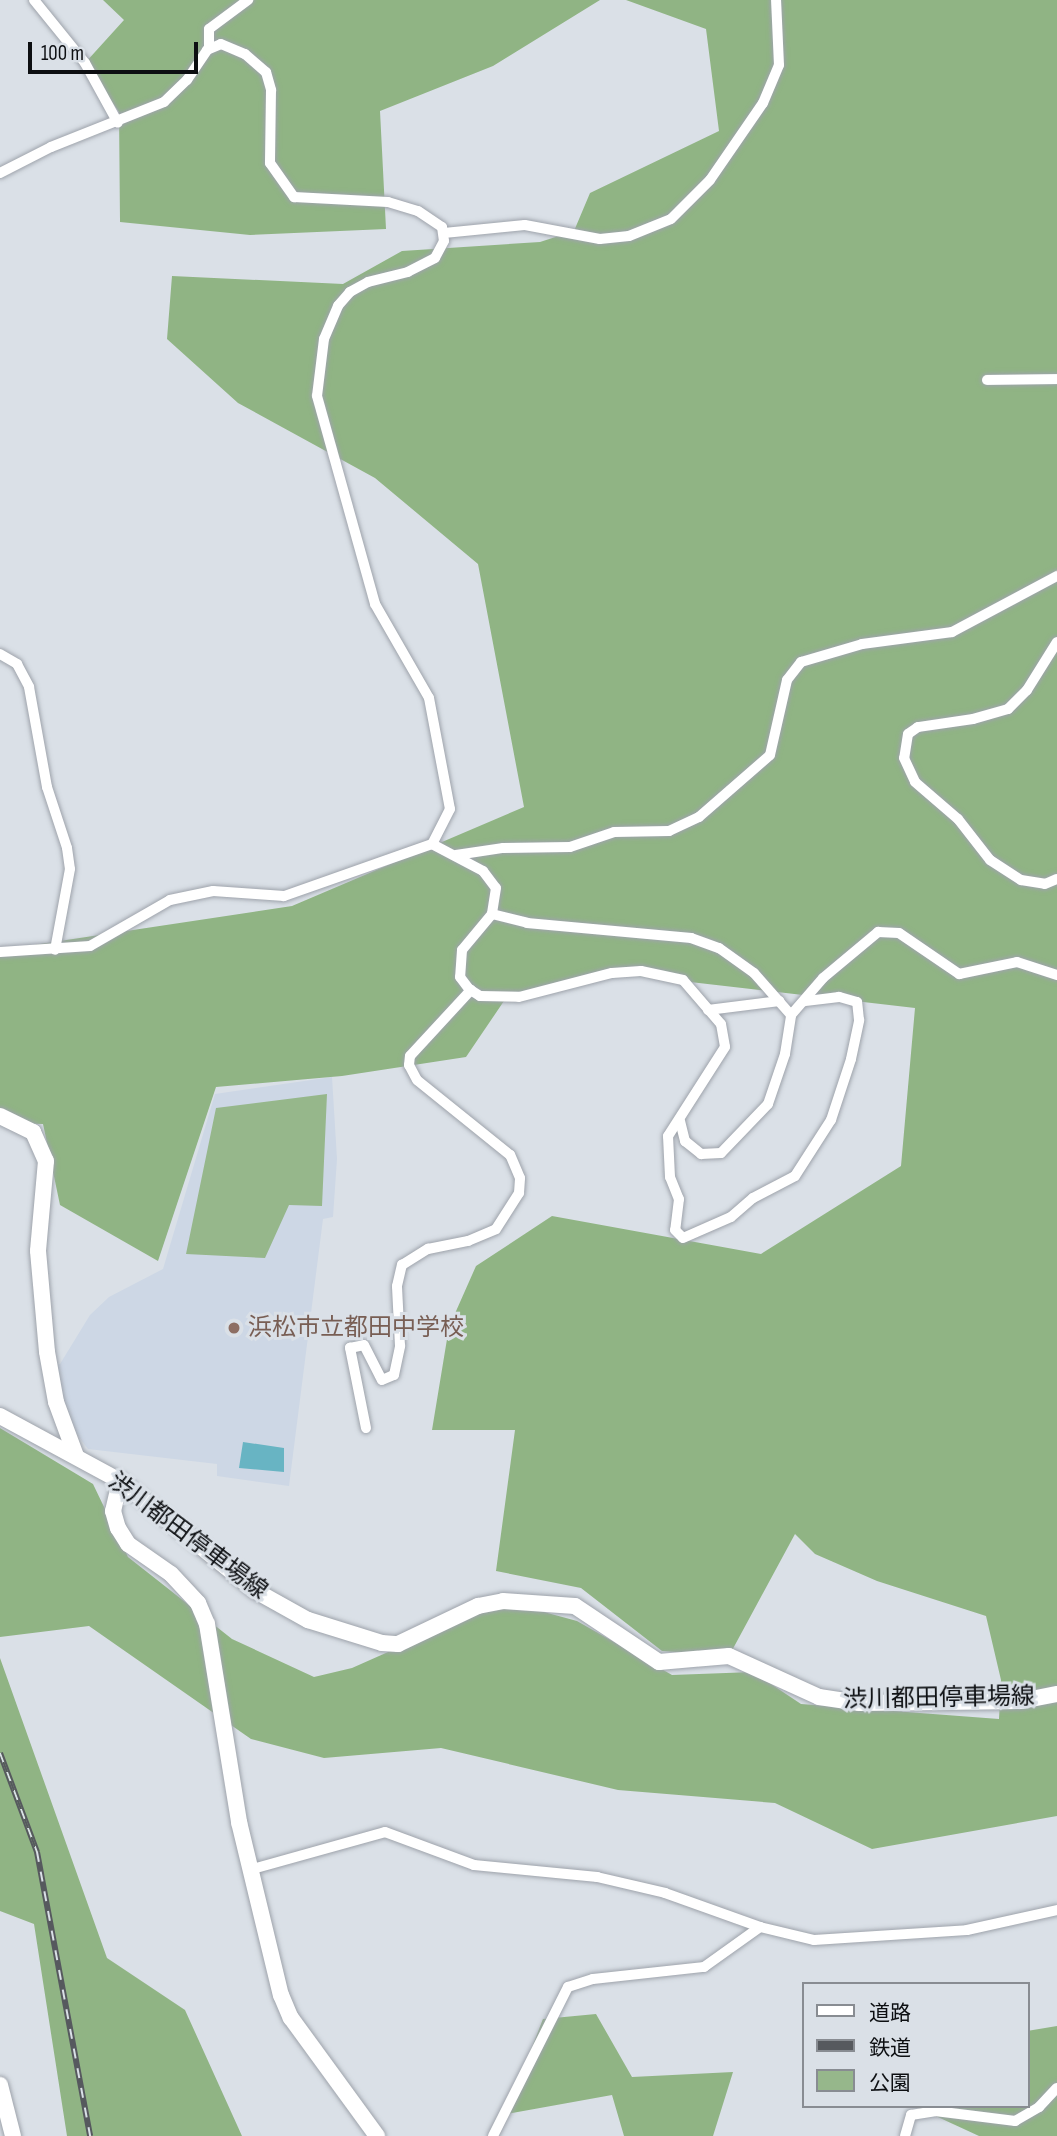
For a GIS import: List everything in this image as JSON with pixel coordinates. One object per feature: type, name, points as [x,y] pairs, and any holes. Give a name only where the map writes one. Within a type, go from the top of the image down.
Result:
[{"type":"main road","points":[[0,1116],[33,1132],[46,1161],[38,1251],[47,1352],[56,1402],[76,1456]]},
{"type":"main road","name":"渋川都田停車場線","points":[[0,1416],[120,1482],[254,1590],[308,1620],[382,1643],[398,1644],[478,1606],[515,1602],[575,1606],[659,1662],[729,1656],[819,1697],[859,1703],[1008,1702],[1057,1694]]},
{"type":"main road","points":[[120,1482],[113,1511],[118,1528],[128,1544],[171,1574],[198,1603],[207,1624],[249,1870],[291,2018],[377,2136]]},
{"type":"main road","points":[[0,2085],[13,2136]]},
{"type":"street","points":[[34,0],[85,63],[118,123]]},
{"type":"street","points":[[209,48],[209,29],[248,0]]},
{"type":"street","points":[[444,233],[525,225],[600,239],[629,236],[671,219],[710,180],[763,103],[779,65],[776,0]]},
{"type":"street","points":[[0,173],[51,147],[118,123],[177,91],[209,48],[216,44],[232,48],[266,72],[271,90],[270,163],[294,197],[388,202],[433,219],[444,233]]},
{"type":"street","points":[[0,952],[90,946],[170,900],[214,891],[284,896],[432,844],[450,809],[429,698],[375,604],[317,396],[317,376],[324,339],[338,306],[350,292],[428,263],[440,251],[444,233]]},
{"type":"street","points":[[987,380],[1057,379]]},
{"type":"street","points":[[456,855],[503,848],[570,847],[614,832],[669,831],[699,817],[770,755],[787,680],[800,662],[862,643],[952,632],[1057,576]]},
{"type":"street","points":[[1057,642],[1027,690],[1008,709],[973,719],[918,727],[908,734],[904,758],[915,782],[958,819],[990,860],[1021,880],[1045,884],[1057,879]]},
{"type":"street","points":[[0,654],[17,664],[29,687],[47,787],[67,848],[70,869],[55,950]]},
{"type":"street","points":[[432,844],[483,871],[496,888],[492,914],[462,950],[460,977],[471,990],[481,996],[519,997],[612,973],[641,971],[683,980],[721,1024],[725,1047],[668,1136],[667,1156],[679,1199],[675,1230],[683,1238],[731,1217],[753,1198],[795,1176],[831,1120],[859,1020],[857,1002],[839,998],[804,1001]]},
{"type":"street","points":[[492,914],[527,923],[691,938],[719,948],[764,981],[792,1015]]},
{"type":"street","points":[[680,1121],[685,1140],[701,1154],[721,1153],[768,1104],[785,1054],[792,1015],[856,948],[882,931],[906,937],[935,962],[959,974],[1017,962],[1057,975]]},
{"type":"street","points":[[366,1428],[350,1348],[364,1345],[382,1380],[394,1375],[400,1346],[397,1286],[402,1265],[428,1249],[468,1241],[496,1229],[519,1193],[520,1178],[510,1155],[417,1080],[409,1065],[410,1056],[471,990]]},
{"type":"street","points":[[708,1010],[779,1001]]},
{"type":"street","points":[[249,1870],[385,1832],[474,1865],[597,1877],[665,1893],[760,1927],[814,1940],[878,1933],[933,1934],[1057,1910]]},
{"type":"street","points":[[493,2136],[568,1987],[593,1979],[704,1967],[760,1927]]},
{"type":"street","points":[[905,2136],[911,2115],[935,2111],[1015,2121],[1039,2107],[1057,2088]]},
{"type":"shaded area","points":[[332,1077],[337,1159],[333,1217],[323,1219],[289,1486],[217,1476],[217,1464],[88,1449],[75,1432],[49,1366],[60,1364],[90,1315],[109,1297],[163,1269],[215,1094]]},
{"type":"green space","points":[[103,0],[600,0],[493,66],[380,111],[386,229],[250,235],[120,222],[119,112],[85,63],[124,20]]},
{"type":"green space","points":[[626,0],[1057,0],[1057,1816],[872,1849],[775,1803],[618,1790],[441,1748],[324,1758],[251,1739],[89,1626],[0,1637],[0,1428],[93,1484],[128,1557],[232,1639],[314,1677],[352,1668],[503,1601],[577,1621],[672,1675],[753,1672],[801,1704],[999,1719],[1001,1680],[986,1616],[877,1581],[815,1554],[795,1534],[729,1656],[662,1651],[581,1588],[496,1571],[515,1430],[432,1430],[449,1327],[476,1266],[552,1216],[761,1254],[901,1166],[915,1008],[612,973],[506,998],[466,1057],[342,1076],[216,1087],[158,1261],[60,1205],[43,1124],[0,1123],[0,950],[292,906],[524,807],[478,564],[375,478],[238,403],[167,339],[172,276],[343,284],[402,251],[540,242],[574,231],[590,193],[719,131],[706,29]]},
{"type":"green space","points":[[327,1094],[322,1206],[289,1205],[265,1258],[186,1254],[216,1108]]},
{"type":"green space","points":[[0,1658],[107,1958],[185,2010],[242,2136],[67,2136],[34,1924],[0,1911]]},
{"type":"green space","points":[[596,2014],[632,2077],[733,2072],[713,2136],[624,2136],[612,2095],[506,2114],[543,2019]]},
{"type":"green space","points":[[1057,2026],[1057,2136],[979,2136],[918,2108],[1029,2108],[1029,2031]]},
{"type":"water","points":[[243,1442],[284,1448],[284,1472],[239,1468]]},
{"type":"railway","points":[[0,1753],[37,1852],[90,2136]]},
{"type":"place","name":"浜松市立都田中学校","points":[[234,1328]]}]
